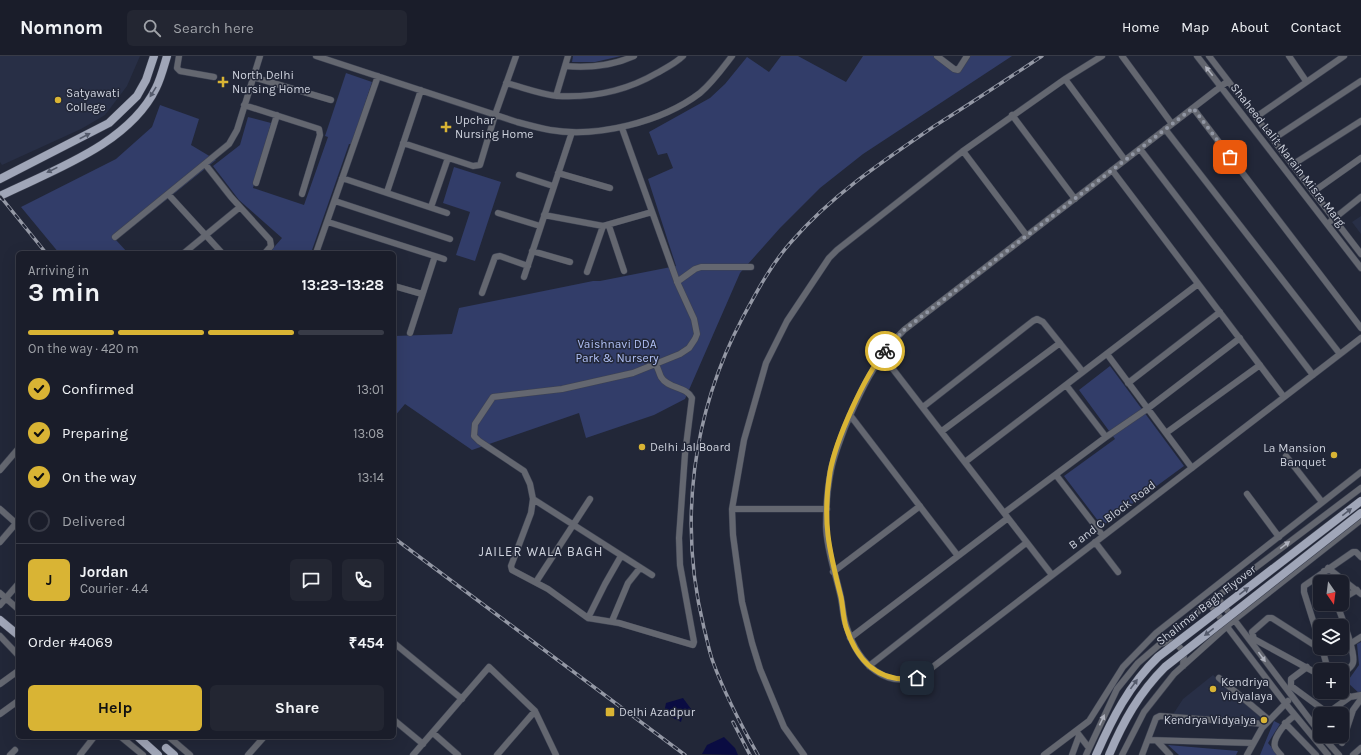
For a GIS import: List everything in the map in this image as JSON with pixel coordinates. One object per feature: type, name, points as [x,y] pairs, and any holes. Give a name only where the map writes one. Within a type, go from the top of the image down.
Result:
[{"type":"main road","points":[[0,180],[109,123],[136,96],[146,80],[154,56]]},
{"type":"main road","points":[[0,196],[75,159],[112,137],[136,116],[153,94],[158,85],[167,56]]},
{"type":"main road","name":"Shalimar Bagh Flyover","points":[[1096,755],[1110,721],[1139,678],[1158,657],[1361,501]]},
{"type":"main road","name":"Shalimar Bagh Flyover","points":[[1109,755],[1122,724],[1144,690],[1165,667],[1361,513]]},
{"type":"main road","points":[[1,622],[16,633]]},
{"type":"main road","points":[[140,739],[158,755]]},
{"type":"main road","points":[[166,748],[174,755]]},
{"type":"street","points":[[179,56],[177,68],[180,71],[214,77]]},
{"type":"street","points":[[115,237],[225,149],[234,138],[260,56]]},
{"type":"street","points":[[316,56],[495,115],[549,130],[572,132],[592,132],[622,128],[642,122],[693,98],[711,82],[732,56]]},
{"type":"street","points":[[403,142],[473,166],[480,165],[495,115],[516,56]]},
{"type":"street","points":[[556,96],[568,56]]},
{"type":"street","points":[[565,66],[580,67],[605,65],[634,56]]},
{"type":"street","points":[[506,83],[556,96],[581,96],[607,93],[627,88],[668,67],[683,56]]},
{"type":"street","points":[[938,56],[954,69],[958,70],[968,56]]},
{"type":"street","points":[[804,755],[790,738],[760,670],[741,596],[733,535],[732,509],[744,440],[766,362],[792,312],[829,258],[837,250],[963,151],[1065,79],[1102,56]]},
{"type":"street","points":[[1122,56],[1172,124]]},
{"type":"street","name":"Shaheed Lalit Narain Misra Marg","points":[[1197,56],[1361,268]]},
{"type":"street","name":"Shaheed Lalit Narain Misra Marg","points":[[1209,56],[1361,254]]},
{"type":"street","points":[[1289,56],[1306,81]]},
{"type":"street","points":[[1256,117],[1344,56]]},
{"type":"street","points":[[317,251],[378,76]]},
{"type":"street","points":[[253,77],[331,100]]},
{"type":"street","points":[[1065,79],[1125,160]]},
{"type":"street","points":[[1026,542],[869,666],[850,638],[828,546],[826,509],[833,461],[850,415],[864,384],[882,354],[904,330],[1228,81]]},
{"type":"street","points":[[1273,139],[1361,81]]},
{"type":"street","points":[[387,192],[421,90]]},
{"type":"street","points":[[244,105],[316,127],[320,132],[302,194]]},
{"type":"street","points":[[1193,108],[1361,328]]},
{"type":"street","points":[[256,183],[277,115]]},
{"type":"street","points":[[1012,116],[1075,199]]},
{"type":"street","points":[[1292,165],[1361,121]]},
{"type":"street","points":[[622,128],[677,282],[694,319],[697,334],[689,348],[656,365],[599,382],[562,389],[496,396],[490,400],[475,424],[474,436],[479,441],[524,471],[530,484],[533,499],[531,513],[511,568],[514,572],[536,582],[588,618],[612,622],[691,645],[694,644],[681,570],[679,538],[685,454],[692,398],[688,392],[671,385],[663,379],[656,365]]},
{"type":"street","points":[[1165,129],[1340,354]]},
{"type":"street","points":[[524,277],[572,132]]},
{"type":"street","points":[[1140,149],[1313,375]]},
{"type":"street","points":[[963,151],[1027,236]]},
{"type":"street","points":[[431,207],[448,158]]},
{"type":"street","points":[[1313,192],[1361,158]]},
{"type":"street","points":[[205,164],[240,207],[270,240],[271,246],[267,251]]},
{"type":"street","points":[[1112,170],[1284,397]]},
{"type":"street","points":[[558,172],[610,188]]},
{"type":"street","points":[[519,175],[553,186]]},
{"type":"street","points":[[342,178],[447,213]]},
{"type":"street","points":[[168,194],[220,251]]},
{"type":"street","points":[[1327,224],[1361,197]]},
{"type":"street","points":[[335,201],[450,239]]},
{"type":"street","points":[[187,251],[204,235],[240,207]]},
{"type":"street","points":[[544,215],[606,226],[652,212]]},
{"type":"street","points":[[498,213],[540,226]]},
{"type":"street","points":[[328,222],[444,259]]},
{"type":"street","points":[[606,226],[624,272]]},
{"type":"street","points":[[587,272],[606,226]]},
{"type":"street","points":[[532,251],[570,262]]},
{"type":"street","points":[[410,333],[435,256]]},
{"type":"street","points":[[482,293],[495,257],[500,256],[528,266]]},
{"type":"street","points":[[677,282],[695,269],[701,267],[751,267]]},
{"type":"street","points":[[965,462],[1198,284]]},
{"type":"street","points":[[396,287],[422,294]]},
{"type":"street","points":[[1128,383],[1220,312]]},
{"type":"street","points":[[923,407],[1033,321],[1041,320],[1083,372]]},
{"type":"street","points":[[850,638],[958,556],[1056,475],[1106,437],[1148,409],[1240,338]]},
{"type":"street","name":"B and C Block Road","points":[[869,666],[880,674],[889,678],[907,679],[917,678],[941,662],[1361,338]]},
{"type":"street","points":[[942,431],[1060,343]]},
{"type":"street","points":[[882,354],[1052,576]]},
{"type":"street","points":[[1107,354],[1192,468]]},
{"type":"street","points":[[1166,433],[1260,365]]},
{"type":"street","points":[[1066,385],[1106,437]]},
{"type":"street","points":[[850,415],[958,556]]},
{"type":"street","points":[[0,470],[16,451]]},
{"type":"street","points":[[1286,456],[1322,502]]},
{"type":"street","points":[[1044,755],[1078,733],[1092,718],[1119,673],[1132,657],[1156,634],[1361,472]]},
{"type":"street","points":[[1056,475],[1103,536]]},
{"type":"street","points":[[1086,755],[1117,689],[1138,663],[1158,644],[1209,603],[1361,488]]},
{"type":"street","points":[[1247,494],[1279,536]]},
{"type":"street","points":[[533,499],[652,575]]},
{"type":"street","points":[[536,582],[590,499]]},
{"type":"street","points":[[833,572],[920,506]]},
{"type":"street","points":[[0,509],[16,522]]},
{"type":"street","points":[[732,509],[826,509]]},
{"type":"street","points":[[1122,755],[1144,712],[1158,693],[1183,666],[1234,620],[1361,520]]},
{"type":"street","points":[[0,542],[16,524]]},
{"type":"street","points":[[1095,542],[1118,572]]},
{"type":"street","points":[[1262,551],[1268,558]]},
{"type":"street","points":[[1313,621],[1303,589],[1306,584],[1354,552],[1361,557]]},
{"type":"street","points":[[588,618],[621,556]]},
{"type":"street","points":[[612,622],[628,583],[640,568]]},
{"type":"street","points":[[1326,570],[1327,575]]},
{"type":"street","points":[[1326,570],[1359,592]]},
{"type":"street","points":[[0,605],[16,586]]},
{"type":"street","points":[[1349,596],[1359,592]]},
{"type":"street","points":[[0,593],[16,607]]},
{"type":"street","points":[[1217,597],[1313,724]]},
{"type":"street","points":[[1209,603],[1295,716],[1328,755]]},
{"type":"street","points":[[1339,611],[1350,644],[1353,664],[1349,668]]},
{"type":"street","points":[[1313,643],[1272,618],[1268,618],[1252,631],[1254,639],[1313,671]]},
{"type":"street","points":[[0,636],[16,653]]},
{"type":"street","points":[[1350,644],[1361,637]]},
{"type":"street","points":[[1158,644],[1167,642],[1178,645],[1184,653],[1183,666]]},
{"type":"street","points":[[396,645],[462,699]]},
{"type":"street","points":[[1132,657],[1138,663]]},
{"type":"street","points":[[413,755],[489,667],[535,711],[556,755]]},
{"type":"street","points":[[1307,667],[1291,679],[1290,683],[1296,690],[1325,711],[1329,712],[1350,697],[1361,695]]},
{"type":"street","points":[[0,684],[16,673]]},
{"type":"street","points":[[1219,678],[1267,722]]},
{"type":"street","points":[[1248,755],[1253,743],[1267,722],[1292,697]]},
{"type":"street","points":[[1349,720],[1352,710],[1361,700]]},
{"type":"street","points":[[0,714],[16,702]]},
{"type":"street","points":[[497,755],[535,711]]},
{"type":"street","points":[[1142,755],[1156,718],[1160,716],[1267,722]]},
{"type":"street","points":[[1281,755],[1274,747],[1274,743],[1285,723],[1295,716]]},
{"type":"street","points":[[396,722],[423,744]]},
{"type":"street","points":[[1285,723],[1316,755]]},
{"type":"street","points":[[432,733],[458,755]]},
{"type":"street","points":[[1078,733],[1089,748]]},
{"type":"street","points":[[1072,755],[1078,733]]},
{"type":"street","points":[[80,755],[92,739]]},
{"type":"street","points":[[123,739],[143,755]]},
{"type":"street","points":[[166,748],[171,739]]},
{"type":"street","points":[[173,739],[190,755]]},
{"type":"street","points":[[248,755],[262,739]]},
{"type":"street","points":[[1148,740],[1253,743]]},
{"type":"street","points":[[1157,741],[1170,755]]},
{"type":"street","points":[[1328,743],[1339,755]]},
{"type":"street","points":[[1353,755],[1361,748]]},
{"type":"shaded area","name":"Satyawati College","points":[[0,56],[140,56],[127,86],[105,115],[81,129],[2,165],[0,162]]},
{"type":"shaded area","points":[[1361,216],[1361,234],[1352,222]]},
{"type":"shaded area","name":"Kendriya Vidyalaya","points":[[1213,675],[1266,720],[1172,716],[1183,699]]},
{"type":"shaded area","points":[[683,698],[694,713],[689,717],[683,714],[681,722],[664,713],[666,703]]},
{"type":"shaded area","points":[[724,737],[735,748],[738,755],[702,754],[707,745]]},
{"type":"green space","points":[[573,56],[621,56],[595,62],[572,62]]},
{"type":"green space","name":"Vaishnavi DDA Park & Nursery","points":[[781,56],[798,56],[846,82],[863,56],[933,56],[955,69],[965,56],[1012,56],[863,154],[820,188],[780,228],[740,273],[685,399],[654,415],[586,438],[579,413],[472,450],[405,404],[396,415],[396,336],[452,334],[459,308],[676,266],[648,179],[673,168],[667,153],[658,155],[649,132],[710,98],[725,84],[747,57],[769,72]]},
{"type":"green space","points":[[346,73],[372,82],[352,144],[349,144],[312,251],[271,251],[282,238],[239,200],[213,166],[240,145],[248,117],[271,123],[253,188],[304,205],[328,137],[325,136]]},
{"type":"green space","points":[[160,105],[199,119],[191,145],[216,160],[116,240],[126,251],[57,251],[21,207],[116,159],[152,127]]},
{"type":"green space","points":[[454,167],[501,182],[475,261],[456,255],[470,212],[443,203]]},
{"type":"green space","points":[[1110,366],[1184,466],[1102,526],[1064,476],[1115,439],[1079,390]]},
{"type":"green space","points":[[1361,642],[1360,694],[1349,684],[1349,679],[1359,665],[1357,644]]},
{"type":"green space","points":[[1274,721],[1280,724],[1268,743],[1278,755],[1260,755]]},
{"type":"green space","points":[[1168,745],[1238,751],[1236,755],[1179,755]]},
{"type":"railway","points":[[758,755],[728,698],[712,658],[696,588],[692,549],[691,509],[701,430],[712,391],[726,354],[759,287],[771,268],[807,224],[841,194],[896,153],[1042,56]]},
{"type":"railway","points":[[0,196],[44,251]]},
{"type":"railway","points":[[396,539],[685,755]]},
{"type":"railway","points":[[733,722],[750,755]]},
{"type":"way so far","points":[[885,351],[892,341],[904,330],[1193,108],[1230,157]]},
{"type":"place","name":"North Delhi Nursing Home","points":[[223,82]]},
{"type":"place","name":"Satyawati College","points":[[58,100]]},
{"type":"place","name":"Upchar Nursing Home","points":[[446,127]]},
{"type":"place","name":"Delhi Jal Board","points":[[642,447]]},
{"type":"place","name":"La Mansion Banquet","points":[[1334,455]]},
{"type":"place","name":"Kendriya Vidyalaya","points":[[1213,689]]},
{"type":"place","name":"Delhi Azadpur","points":[[610,712]]},
{"type":"place","name":"Kendrya Vidyalya","points":[[1264,720]]},
{"type":"district","name":"JAILER WALA BAGH","points":[[541,551]]},
{"type":"route","points":[[885,351],[858,396],[837,449],[833,461],[828,490],[826,527],[833,572],[841,598],[846,627],[853,644],[869,666],[880,674],[896,679],[917,678]]}]
